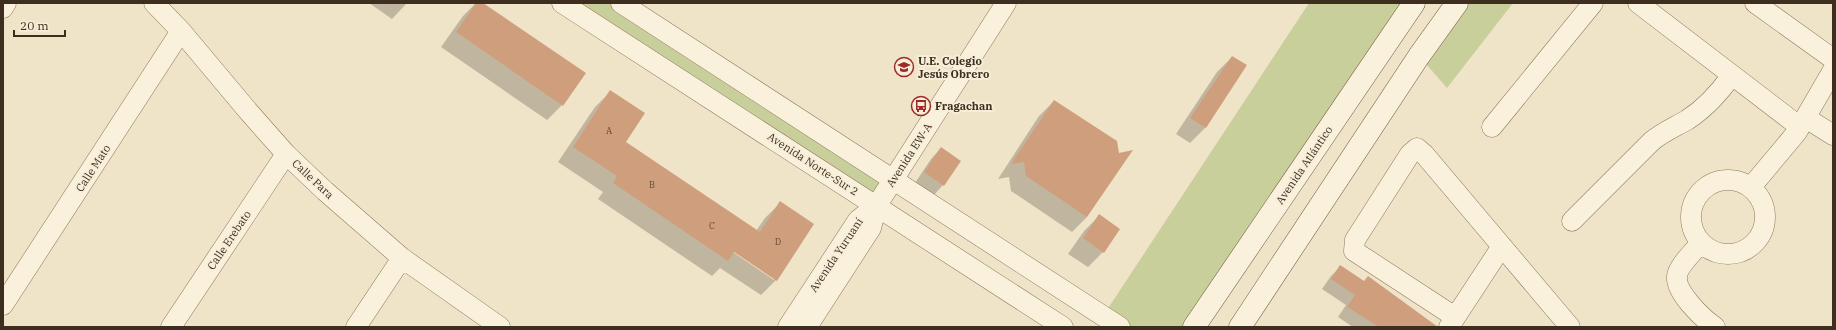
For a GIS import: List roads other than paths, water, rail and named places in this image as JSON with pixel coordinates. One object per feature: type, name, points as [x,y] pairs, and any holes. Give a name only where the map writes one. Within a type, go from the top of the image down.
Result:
[{"type":"main road","name":"Avenida Atlántico","points":[[1185,327],[1198,320],[1414,3]]},
{"type":"main road","points":[[1240,327],[1419,56],[1456,3]]},
{"type":"street","points":[[3,8],[6,3]]},
{"type":"street","name":"Calle Para","points":[[154,3],[181,30],[248,111],[286,154],[325,191],[402,258],[500,327]]},
{"type":"street","name":"Avenida Norte-Sur 2","points":[[562,3],[877,205],[1063,327]]},
{"type":"street","points":[[621,3],[1120,327]]},
{"type":"street","name":"Avenida EW-A","points":[[877,205],[1006,3]]},
{"type":"street","points":[[1492,128],[1593,3]]},
{"type":"street","points":[[1638,3],[1732,75],[1803,122],[1833,135]]},
{"type":"street","points":[[1755,3],[1833,59]]},
{"type":"street","name":"Calle Mato","points":[[3,304],[181,30]]},
{"type":"street","points":[[1751,187],[1787,146],[1803,122],[1833,70]]},
{"type":"street","points":[[1572,221],[1652,141],[1663,132],[1686,120],[1715,98],[1732,75]]},
{"type":"street","points":[[1502,246],[1452,322],[1354,251],[1355,240],[1414,149],[1420,149],[1502,246],[1570,327]]},
{"type":"street","name":"Calle Erebato","points":[[172,327],[286,154]]},
{"type":"street","points":[[1729,180],[1741,182],[1751,187],[1759,196],[1766,218],[1763,230],[1757,240],[1748,249],[1736,254],[1723,254],[1711,250],[1701,243],[1694,232],[1691,220],[1692,207],[1698,196],[1706,187],[1717,182],[1729,180]]},
{"type":"street","name":"Avenida Yuruaní","points":[[788,327],[858,220],[877,205]]},
{"type":"street","name":"Avenida Yuruaní","points":[[806,327],[871,228],[877,205]]},
{"type":"street","points":[[1701,243],[1680,268],[1677,275],[1678,287],[1685,297],[1715,327]]},
{"type":"street","points":[[356,327],[402,258]]},
{"type":"place","name":"U.E. Colegio Jesús Obrero","points":[[904,67]]},
{"type":"place","name":"Fragachan","points":[[921,106]]}]
